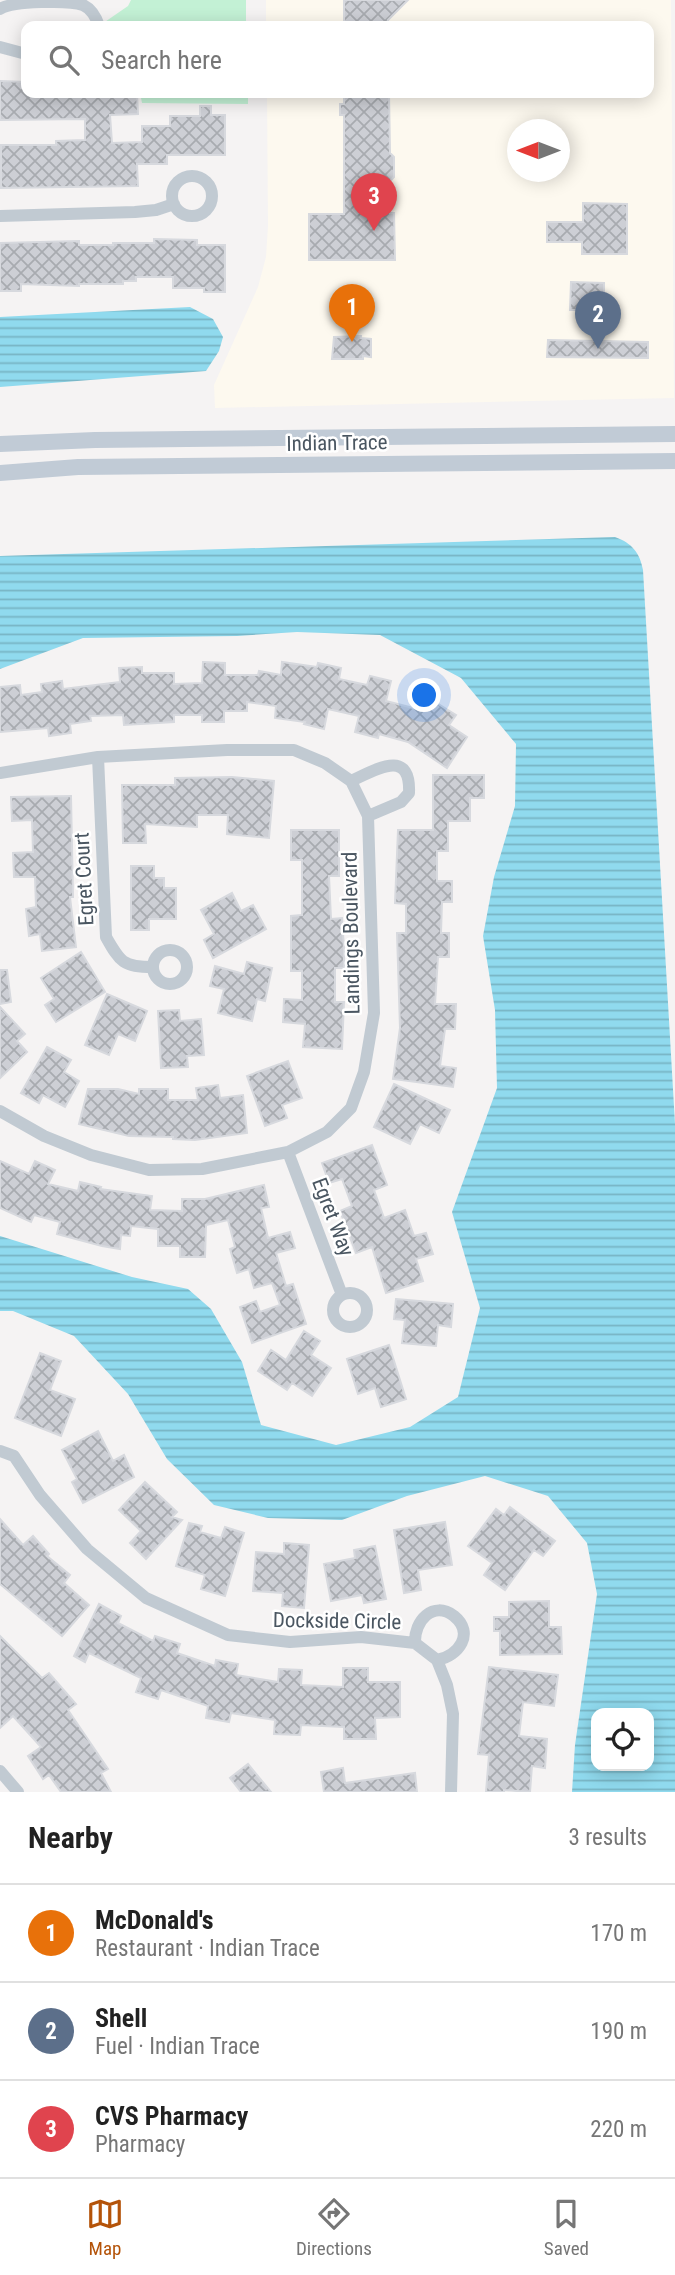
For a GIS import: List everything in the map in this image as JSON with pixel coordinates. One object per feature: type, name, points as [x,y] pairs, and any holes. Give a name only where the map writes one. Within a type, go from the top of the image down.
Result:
[{"type":"main road","name":"Indian Trace","points":[[0,444],[95,440],[675,435]]},
{"type":"main road","name":"Indian Trace","points":[[0,473],[78,467],[675,461]]},
{"type":"street","points":[[0,9],[15,4],[78,3],[91,10],[96,21]]},
{"type":"street","points":[[0,47],[21,53]]},
{"type":"street","points":[[0,216],[135,212],[156,210],[174,204]]},
{"type":"street","name":"Landings Boulevard","points":[[0,773],[98,757],[227,750],[294,750],[326,763],[351,781],[368,816],[374,1013],[364,1072],[351,1108],[327,1132],[288,1152],[202,1169],[149,1170],[91,1155],[44,1136],[0,1111]]},
{"type":"street","name":"Egret Court","points":[[98,757],[106,937],[119,959],[136,967],[153,967]]},
{"type":"street","points":[[351,781],[384,765],[397,765],[406,770],[410,780],[409,793],[401,802],[368,816]]},
{"type":"street","name":"Egret Way","points":[[288,1152],[342,1295]]},
{"type":"street","name":"Dockside Circle","points":[[0,1451],[14,1456],[40,1495],[87,1549],[146,1598],[228,1635],[290,1642],[361,1637],[415,1643],[437,1661]]},
{"type":"street","points":[[415,1643],[414,1631],[420,1619],[430,1613],[442,1611],[454,1616],[461,1626],[463,1638],[459,1650],[450,1658],[437,1661],[447,1685],[453,1714],[451,1792]]},
{"type":"street","points":[[0,1771],[18,1792]]},
{"type":"shaded area","points":[[266,0],[671,0],[674,398],[215,408],[214,385],[258,287],[266,257],[267,98],[654,98],[654,21],[266,21]]},
{"type":"green space","points":[[131,0],[246,0],[246,21],[106,21],[128,6]]},
{"type":"green space","points":[[141,98],[248,98],[248,104],[142,103]]},
{"type":"water","points":[[190,307],[213,319],[223,337],[219,351],[206,371],[0,387],[0,317]]},
{"type":"water","points":[[615,537],[626,542],[637,554],[643,570],[675,1124],[675,1792],[572,1792],[575,1745],[597,1594],[587,1543],[548,1496],[485,1476],[407,1496],[342,1520],[268,1518],[214,1505],[167,1459],[128,1394],[74,1336],[13,1311],[0,1311],[0,1236],[132,1277],[188,1289],[211,1309],[242,1362],[261,1425],[336,1445],[410,1427],[458,1397],[480,1308],[452,1212],[497,1088],[495,1010],[483,936],[494,877],[515,806],[516,744],[461,678],[380,635],[297,632],[237,636],[83,638],[0,669],[0,556]]},
{"type":"building","points":[[344,0],[408,0],[388,21],[344,21]]},
{"type":"building","points":[[0,81],[21,82],[21,98],[137,98],[138,114],[110,115],[112,143],[142,142],[142,126],[170,126],[170,116],[200,116],[200,106],[211,106],[211,115],[225,115],[225,155],[167,155],[167,164],[137,164],[138,186],[1,188],[1,145],[56,145],[56,141],[85,140],[85,119],[0,120]]},
{"type":"building","points":[[344,98],[389,98],[390,153],[394,157],[394,177],[389,182],[390,213],[394,213],[395,260],[309,260],[309,214],[344,214],[344,115],[340,115],[340,104],[344,104]]},
{"type":"building","points":[[583,203],[627,204],[627,254],[582,254],[582,242],[547,242],[547,222],[583,222]]},
{"type":"building","points":[[154,239],[197,240],[197,245],[225,245],[225,292],[204,292],[204,288],[173,288],[173,277],[136,277],[136,281],[123,281],[123,284],[21,284],[21,291],[0,291],[0,243],[79,241],[79,245],[113,245],[154,243]]},
{"type":"building","points":[[571,282],[604,283],[604,310],[570,310]]},
{"type":"building","points":[[361,336],[371,339],[371,357],[332,359],[334,337]]},
{"type":"building","points":[[548,340],[648,342],[648,358],[547,357]]},
{"type":"building","points":[[203,662],[225,663],[225,675],[258,675],[259,671],[281,675],[282,662],[317,667],[318,663],[341,668],[339,679],[367,685],[370,676],[391,681],[386,701],[425,711],[432,700],[456,715],[449,725],[467,737],[447,768],[408,742],[379,734],[378,738],[355,732],[359,716],[328,709],[324,729],[304,724],[305,722],[275,718],[276,706],[247,702],[247,711],[224,711],[224,722],[202,722],[202,715],[174,715],[174,722],[124,725],[123,715],[90,716],[91,721],[70,724],[71,733],[49,736],[48,728],[0,732],[0,687],[20,685],[21,695],[42,692],[41,684],[62,681],[63,689],[120,682],[119,668],[142,667],[142,673],[174,673],[174,684],[202,683]]},
{"type":"building","points":[[433,775],[484,775],[484,798],[470,798],[470,821],[448,821],[448,851],[437,851],[437,881],[452,881],[452,902],[442,902],[441,933],[449,933],[449,957],[438,957],[435,1004],[456,1004],[455,1029],[445,1029],[440,1066],[456,1068],[453,1087],[393,1079],[400,1028],[397,933],[406,933],[406,904],[395,903],[398,830],[433,830]]},
{"type":"building","points":[[232,777],[274,781],[269,838],[227,834],[228,815],[197,815],[197,827],[145,824],[146,843],[123,843],[122,785],[175,785],[175,778]]},
{"type":"building","points":[[71,796],[73,897],[70,897],[76,947],[42,951],[40,934],[29,936],[26,909],[36,907],[35,877],[14,877],[13,853],[33,852],[32,820],[12,821],[11,797]]},
{"type":"building","points":[[291,830],[339,830],[339,876],[329,876],[331,919],[342,918],[344,968],[335,968],[335,1002],[344,1002],[342,1049],[303,1047],[305,1024],[283,1022],[284,999],[302,1000],[302,971],[291,971],[291,916],[302,915],[302,860],[291,860]]},
{"type":"building","points":[[131,866],[154,866],[154,878],[164,878],[164,888],[176,888],[176,919],[149,919],[149,930],[131,930]]},
{"type":"building","points":[[232,893],[241,911],[253,905],[266,929],[213,958],[204,940],[214,934],[201,910]]},
{"type":"building","points":[[81,952],[105,992],[56,1022],[45,1005],[54,999],[41,978]]},
{"type":"building","points":[[247,962],[272,968],[265,1001],[257,999],[252,1021],[218,1013],[224,989],[210,986],[215,966],[244,974]]},
{"type":"building","points":[[0,970],[7,970],[11,1002],[0,1004]]},
{"type":"building","points":[[107,994],[147,1011],[135,1041],[118,1034],[109,1055],[85,1045]]},
{"type":"building","points":[[0,1007],[25,1034],[17,1041],[27,1052],[0,1078]]},
{"type":"building","points":[[179,1010],[180,1021],[201,1019],[204,1055],[187,1056],[188,1067],[161,1068],[158,1011]]},
{"type":"building","points":[[47,1047],[71,1060],[64,1072],[79,1081],[65,1107],[43,1095],[39,1103],[21,1093]]},
{"type":"building","points":[[288,1061],[302,1098],[282,1105],[287,1118],[265,1126],[247,1076]]},
{"type":"building","points":[[394,1084],[450,1110],[439,1133],[420,1124],[410,1144],[374,1127]]},
{"type":"building","points":[[218,1085],[220,1098],[243,1095],[247,1133],[195,1140],[173,1139],[129,1136],[79,1124],[88,1089],[118,1089],[139,1094],[139,1089],[168,1089],[168,1100],[198,1100],[196,1088]]},
{"type":"building","points":[[372,1145],[387,1185],[374,1190],[384,1218],[405,1210],[414,1236],[426,1233],[433,1254],[416,1259],[423,1281],[386,1293],[372,1247],[356,1253],[340,1211],[352,1206],[342,1179],[329,1183],[322,1163]]},
{"type":"building","points":[[0,1161],[29,1174],[35,1161],[55,1170],[48,1184],[78,1191],[80,1182],[101,1187],[100,1189],[152,1196],[150,1210],[182,1211],[182,1199],[205,1199],[264,1185],[269,1207],[261,1208],[268,1238],[290,1232],[295,1248],[276,1253],[286,1286],[293,1284],[306,1324],[252,1343],[240,1307],[256,1301],[260,1312],[280,1305],[272,1283],[254,1288],[249,1269],[237,1273],[230,1249],[235,1247],[228,1220],[206,1225],[205,1257],[180,1257],[180,1246],[158,1246],[158,1229],[131,1226],[130,1236],[121,1235],[120,1249],[102,1246],[57,1234],[60,1222],[34,1215],[31,1222],[0,1208]]},
{"type":"building","points":[[396,1299],[453,1304],[451,1327],[438,1325],[436,1346],[402,1343],[405,1320],[394,1319]]},
{"type":"building","points":[[304,1331],[320,1341],[311,1355],[331,1368],[312,1396],[292,1383],[287,1390],[258,1371],[271,1350],[286,1360]]},
{"type":"building","points":[[389,1345],[406,1399],[381,1407],[375,1388],[358,1394],[347,1359]]},
{"type":"building","points":[[40,1353],[61,1361],[50,1390],[75,1399],[61,1436],[15,1418]]},
{"type":"building","points":[[98,1431],[113,1461],[124,1455],[134,1477],[83,1503],[72,1482],[77,1479],[62,1450]]},
{"type":"building","points":[[145,1482],[177,1512],[172,1517],[182,1520],[146,1559],[130,1543],[141,1531],[119,1510]]},
{"type":"building","points":[[510,1507],[555,1541],[543,1556],[534,1550],[505,1590],[484,1575],[492,1563],[468,1546],[496,1509],[504,1515]]},
{"type":"building","points":[[0,1519],[23,1545],[33,1536],[49,1554],[47,1556],[70,1575],[64,1583],[89,1605],[62,1636],[0,1584]]},
{"type":"building","points":[[445,1522],[452,1565],[418,1570],[421,1590],[404,1593],[394,1530]]},
{"type":"building","points":[[189,1523],[202,1526],[200,1532],[221,1538],[225,1527],[244,1533],[225,1596],[201,1589],[205,1575],[176,1566]]},
{"type":"building","points":[[284,1543],[309,1545],[304,1608],[282,1606],[283,1593],[253,1591],[256,1552],[284,1554]]},
{"type":"building","points":[[375,1546],[386,1599],[364,1603],[362,1595],[331,1601],[324,1564],[355,1558],[354,1550]]},
{"type":"building","points":[[549,1601],[549,1627],[561,1627],[562,1654],[500,1655],[500,1631],[494,1631],[494,1617],[509,1617],[509,1602]]},
{"type":"building","points":[[99,1604],[121,1616],[118,1623],[153,1641],[155,1636],[180,1644],[177,1653],[215,1666],[216,1660],[238,1664],[236,1675],[278,1682],[279,1669],[302,1670],[301,1685],[343,1687],[343,1668],[368,1668],[368,1682],[400,1682],[400,1717],[375,1718],[376,1739],[344,1739],[344,1727],[301,1725],[300,1735],[274,1734],[275,1720],[231,1713],[229,1722],[206,1718],[208,1706],[161,1690],[158,1699],[136,1692],[141,1678],[89,1653],[85,1662],[74,1656]]},
{"type":"building","points":[[0,1636],[42,1678],[49,1673],[76,1704],[68,1710],[108,1769],[101,1773],[111,1792],[61,1792],[49,1775],[43,1779],[28,1756],[41,1747],[13,1716],[0,1728]]},
{"type":"building","points":[[489,1667],[558,1675],[554,1706],[523,1702],[519,1736],[547,1739],[545,1768],[532,1766],[530,1792],[486,1792],[489,1755],[478,1754]]},
{"type":"building","points":[[248,1764],[271,1792],[241,1792],[230,1778]]},
{"type":"building","points":[[343,1768],[345,1783],[415,1773],[417,1792],[324,1792],[321,1772]]},
{"type":"place","name":"CVS Pharmacy","points":[[374,231]]},
{"type":"place","name":"McDonald's","points":[[352,342]]},
{"type":"place","name":"Shell","points":[[598,349]]}]
